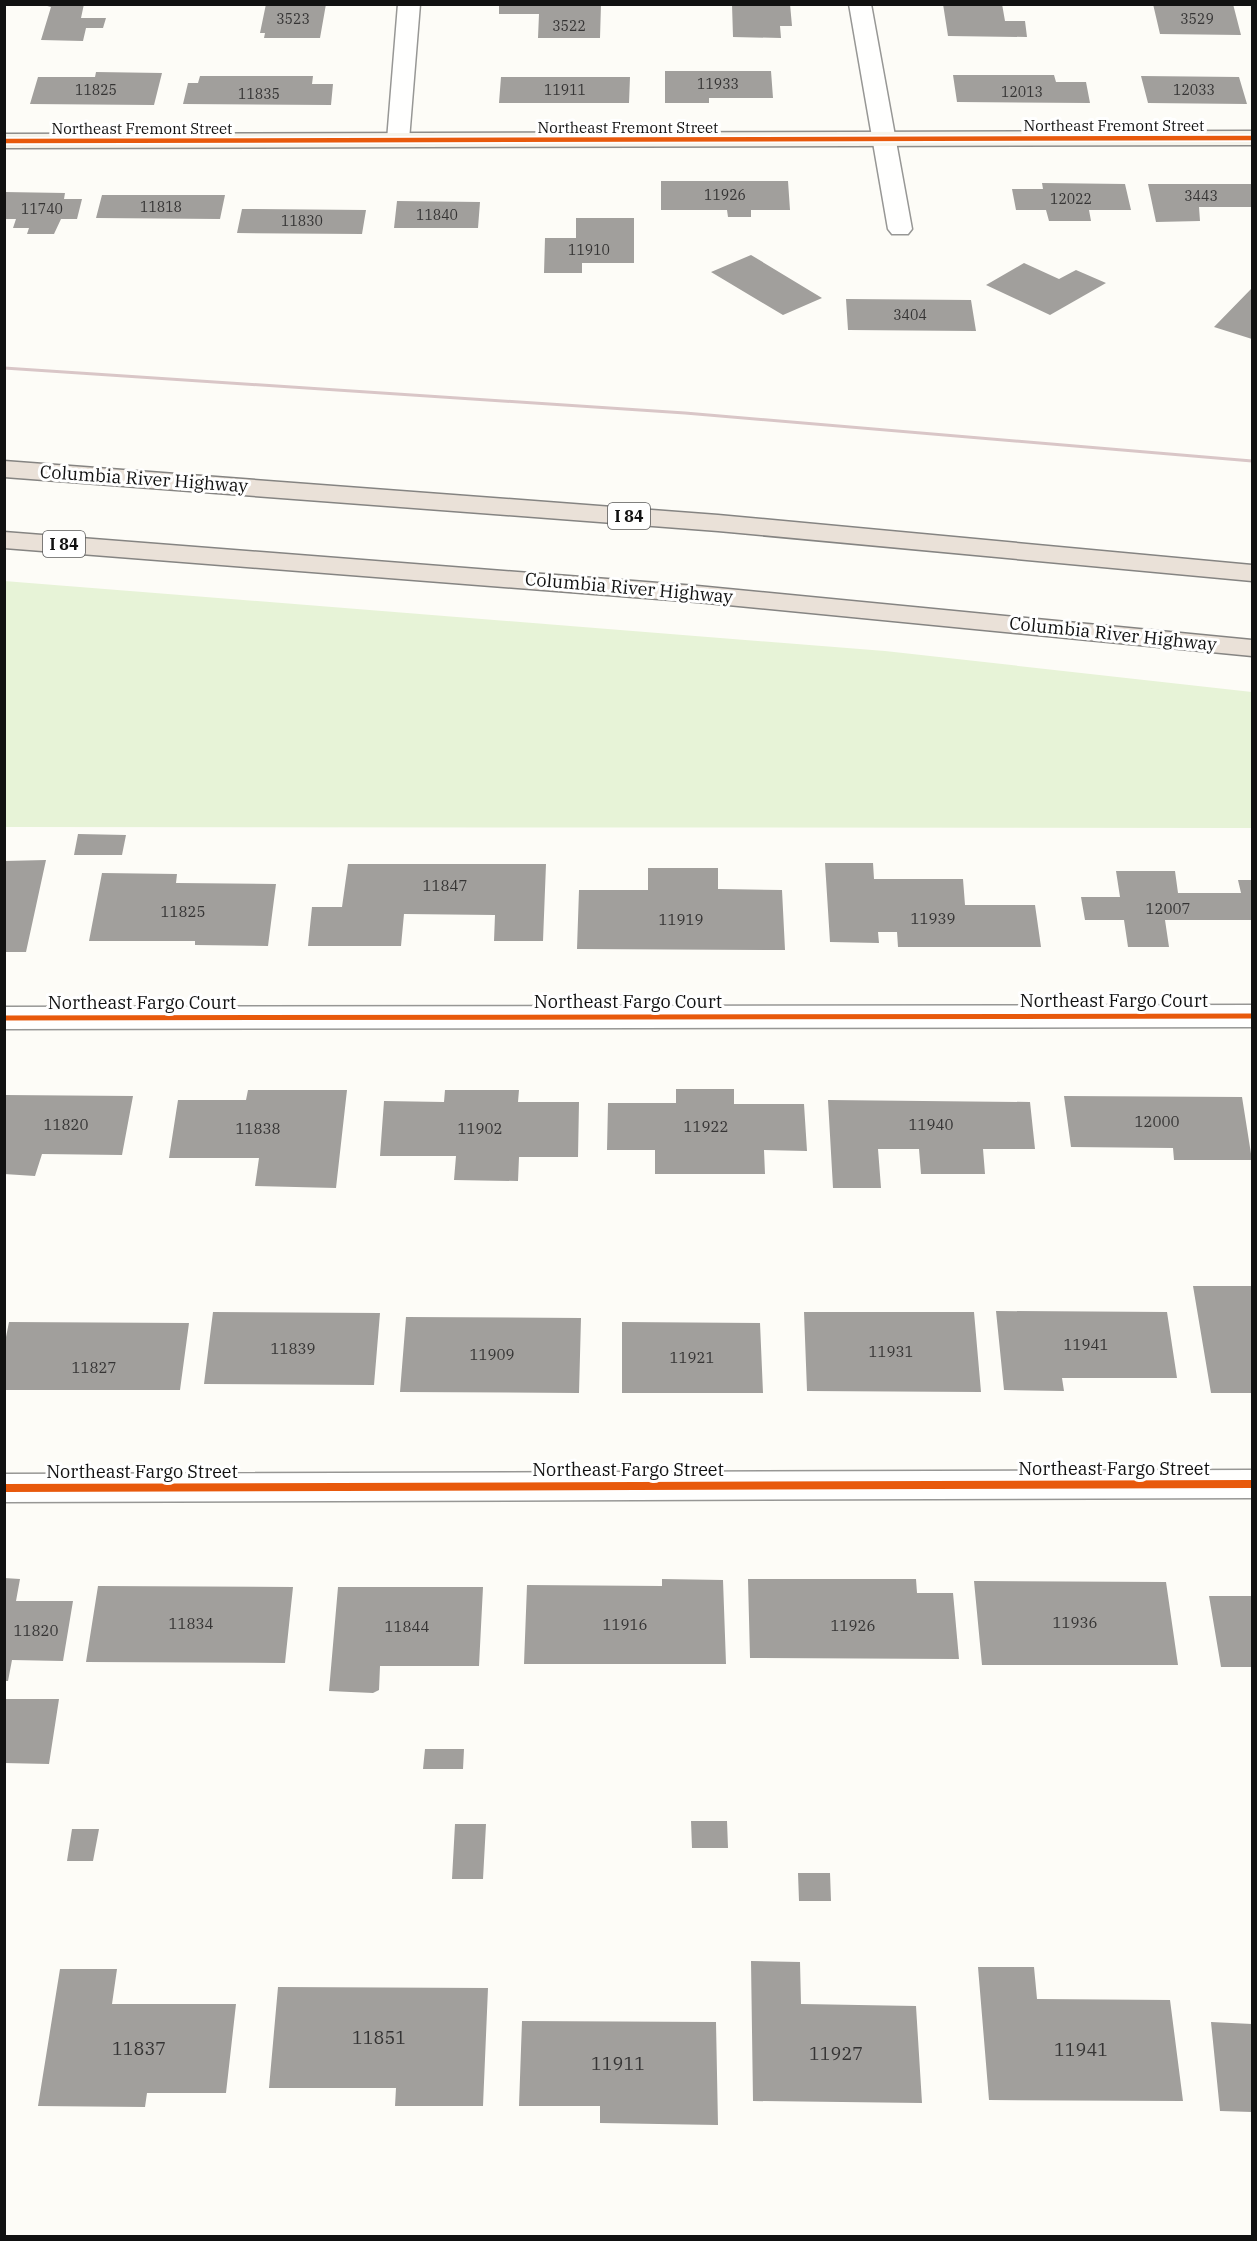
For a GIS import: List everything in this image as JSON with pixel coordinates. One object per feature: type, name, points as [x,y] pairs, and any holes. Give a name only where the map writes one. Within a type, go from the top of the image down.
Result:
[{"type":"highway","name":"Columbia River Highway","points":[[4,469],[683,520],[1252,573]]},
{"type":"highway","name":"Columbia River Highway","points":[[4,540],[531,580],[872,610],[1252,648]]},
{"type":"highway","points":[[872,610],[1252,662]]},
{"type":"main road","name":"Northeast Fremont Street","points":[[4,141],[1252,138]]},
{"type":"street","points":[[398,140],[409,4]]},
{"type":"street","points":[[860,4],[900,229]]},
{"type":"street","name":"Northeast Fargo Court","points":[[4,1018],[1252,1016]]},
{"type":"street","name":"Northeast Fargo Street","points":[[4,1488],[1252,1484]]},
{"type":"green space","points":[[4,581],[885,651],[1252,692],[1252,828],[5,827]]},
{"type":"building","points":[[40,4],[84,4],[81,18],[106,18],[103,28],[86,28],[83,41],[41,40],[51,7]]},
{"type":"building","points":[[266,4],[326,4],[320,38],[264,38],[265,33],[260,33]]},
{"type":"building","points":[[499,4],[601,4],[600,38],[538,38],[539,14],[499,14]]},
{"type":"building","points":[[732,4],[790,4],[792,26],[780,26],[781,38],[733,37]]},
{"type":"building","points":[[943,4],[1002,4],[1005,21],[1025,21],[1027,37],[948,36]]},
{"type":"building","points":[[1153,4],[1233,4],[1241,35],[1160,34]]},
{"type":"building","points":[[665,71],[771,71],[773,98],[709,98],[709,103],[665,103]]},
{"type":"building","points":[[96,72],[162,73],[154,105],[30,104],[38,77],[95,77]]},
{"type":"building","points":[[953,75],[1054,75],[1056,82],[1086,82],[1090,103],[957,102]]},
{"type":"building","points":[[200,76],[313,76],[312,84],[333,84],[331,105],[183,104],[188,83],[198,83]]},
{"type":"building","points":[[1141,76],[1239,77],[1247,104],[1148,103]]},
{"type":"building","points":[[501,77],[630,77],[629,103],[499,103]]},
{"type":"building","points":[[661,181],[788,181],[790,210],[751,210],[751,217],[728,217],[727,210],[661,210]]},
{"type":"building","points":[[1042,183],[1125,184],[1131,210],[1089,210],[1091,221],[1049,221],[1046,210],[1016,210],[1012,189],[1043,189]]},
{"type":"building","points":[[1148,184],[1252,184],[1252,207],[1199,207],[1200,221],[1156,222]]},
{"type":"building","points":[[4,192],[65,193],[64,199],[82,199],[77,219],[61,219],[54,234],[27,234],[29,228],[13,228],[16,219],[4,219]]},
{"type":"building","points":[[102,195],[225,195],[220,219],[96,218]]},
{"type":"building","points":[[397,201],[480,202],[478,228],[394,228]]},
{"type":"building","points":[[242,209],[366,210],[362,234],[237,233]]},
{"type":"building","points":[[576,218],[634,218],[634,263],[582,263],[582,273],[544,273],[545,238],[576,238]]},
{"type":"building","points":[[751,255],[822,298],[783,315],[711,272]]},
{"type":"building","points":[[1024,263],[1059,279],[1076,270],[1106,283],[1050,315],[986,285]]},
{"type":"building","points":[[1252,288],[1252,339],[1214,327]]},
{"type":"building","points":[[846,299],[971,300],[976,331],[848,330]]},
{"type":"building","points":[[78,834],[126,835],[122,855],[74,855]]},
{"type":"building","points":[[46,860],[26,952],[4,952],[4,861]]},
{"type":"building","points":[[825,863],[873,863],[874,879],[963,879],[965,905],[1035,905],[1041,947],[898,947],[897,932],[878,932],[879,943],[830,942]]},
{"type":"building","points":[[348,864],[546,864],[543,941],[494,941],[495,915],[404,914],[401,946],[308,946],[312,907],[342,907]]},
{"type":"building","points":[[648,868],[718,868],[718,889],[782,890],[785,950],[577,949],[579,890],[648,890]]},
{"type":"building","points":[[1116,871],[1175,871],[1178,893],[1241,893],[1238,880],[1252,880],[1252,920],[1165,920],[1169,947],[1128,947],[1124,920],[1085,920],[1081,897],[1120,897]]},
{"type":"building","points":[[102,873],[177,874],[176,883],[276,884],[268,946],[195,945],[195,941],[89,941]]},
{"type":"building","points":[[676,1089],[734,1089],[734,1104],[804,1104],[807,1151],[764,1150],[765,1174],[655,1174],[655,1150],[607,1150],[608,1103],[676,1103]]},
{"type":"building","points":[[248,1090],[347,1090],[336,1188],[255,1186],[259,1158],[169,1158],[178,1100],[246,1100]]},
{"type":"building","points":[[445,1090],[519,1090],[518,1102],[579,1102],[578,1157],[519,1157],[518,1181],[454,1180],[456,1156],[380,1156],[384,1101],[444,1102]]},
{"type":"building","points":[[4,1095],[133,1096],[122,1155],[42,1154],[35,1176],[4,1174]]},
{"type":"building","points":[[1064,1096],[1242,1097],[1252,1160],[1174,1160],[1173,1148],[1071,1147]]},
{"type":"building","points":[[828,1100],[1030,1102],[1035,1149],[983,1149],[985,1174],[921,1174],[919,1149],[878,1149],[881,1188],[833,1188]]},
{"type":"building","points":[[1193,1286],[1252,1286],[1252,1393],[1211,1393]]},
{"type":"building","points":[[996,1311],[1167,1312],[1177,1378],[1062,1378],[1064,1391],[1004,1390]]},
{"type":"building","points":[[213,1312],[380,1313],[374,1385],[204,1384]]},
{"type":"building","points":[[804,1312],[974,1312],[981,1392],[807,1391]]},
{"type":"building","points":[[406,1317],[581,1318],[579,1393],[400,1392]]},
{"type":"building","points":[[9,1322],[189,1323],[180,1390],[4,1390],[4,1347]]},
{"type":"building","points":[[622,1322],[760,1323],[763,1393],[622,1393]]},
{"type":"building","points":[[4,1578],[20,1579],[16,1601],[73,1601],[63,1661],[12,1660],[8,1681],[4,1681]]},
{"type":"building","points":[[662,1579],[723,1580],[726,1664],[524,1664],[527,1585],[662,1586]]},
{"type":"building","points":[[748,1579],[916,1579],[917,1593],[953,1593],[959,1659],[750,1658]]},
{"type":"building","points":[[974,1581],[1166,1582],[1178,1665],[982,1665]]},
{"type":"building","points":[[98,1586],[293,1587],[285,1663],[86,1662]]},
{"type":"building","points":[[338,1587],[483,1587],[479,1666],[380,1666],[379,1690],[373,1693],[329,1691]]},
{"type":"building","points":[[1209,1596],[1252,1596],[1252,1667],[1221,1667]]},
{"type":"building","points":[[4,1699],[59,1699],[49,1764],[4,1763]]},
{"type":"building","points":[[425,1749],[464,1749],[463,1769],[423,1769]]},
{"type":"building","points":[[691,1821],[727,1821],[728,1848],[692,1848]]},
{"type":"building","points":[[455,1824],[486,1824],[483,1879],[452,1879]]},
{"type":"building","points":[[72,1829],[99,1829],[93,1861],[67,1861]]},
{"type":"building","points":[[798,1873],[830,1873],[831,1901],[799,1901]]},
{"type":"building","points":[[751,1961],[800,1962],[801,2004],[916,2006],[922,2103],[753,2101]]},
{"type":"building","points":[[978,1967],[1034,1967],[1037,1999],[1170,2000],[1183,2101],[989,2100]]},
{"type":"building","points":[[60,1969],[117,1969],[112,2004],[236,2004],[226,2093],[147,2093],[145,2107],[38,2106]]},
{"type":"building","points":[[278,1987],[488,1988],[483,2106],[395,2106],[396,2088],[269,2088]]},
{"type":"building","points":[[522,2021],[716,2022],[718,2125],[600,2123],[600,2106],[519,2106]]},
{"type":"building","points":[[1211,2022],[1252,2024],[1252,2112],[1220,2111]]},
{"type":"railway","points":[[4,368],[685,413],[1252,461]]},
{"type":"cycle path","points":[[4,141],[1252,138]]},
{"type":"cycle path","points":[[4,1018],[1252,1016]]},
{"type":"cycle path","points":[[4,1488],[1252,1484]]}]
